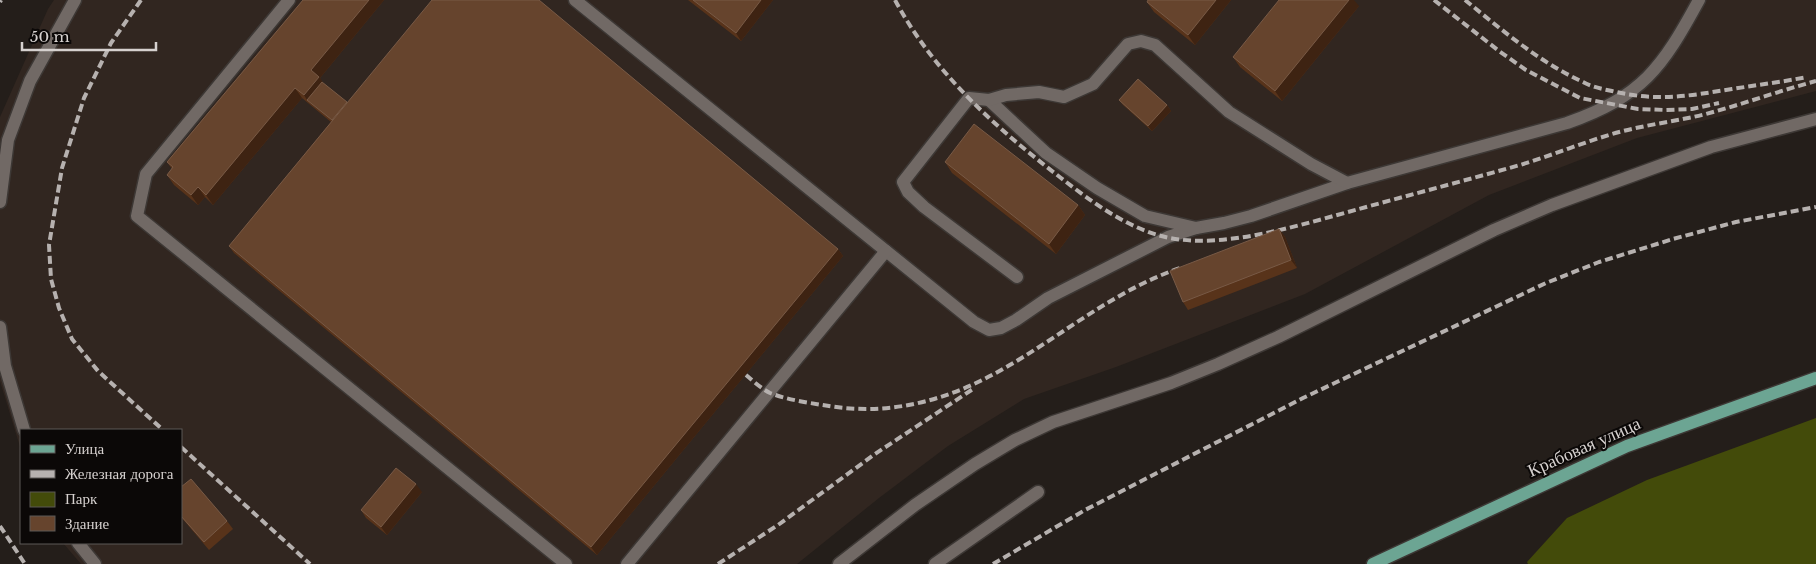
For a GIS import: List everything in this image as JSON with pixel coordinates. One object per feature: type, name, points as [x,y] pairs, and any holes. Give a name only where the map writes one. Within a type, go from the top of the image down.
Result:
[{"type":"main road","name":"Крабовая улица","points":[[1373,564],[1627,446],[1816,378]]},
{"type":"street","points":[[0,202],[8,140],[30,81],[75,0]]},
{"type":"street","points":[[289,0],[146,174],[138,216],[566,564]]},
{"type":"street","points":[[575,0],[974,322],[989,330],[1001,328],[1048,298],[1168,237],[1196,228],[1251,216],[1347,183],[1567,123],[1592,114],[1628,95],[1660,65],[1676,42],[1699,0]]},
{"type":"street","points":[[1018,277],[924,207],[908,192],[903,182],[969,98],[989,100],[1006,95],[1039,92],[1064,97],[1092,84],[1128,44],[1141,41],[1155,45],[1229,112],[1311,164],[1347,183]]},
{"type":"street","points":[[989,100],[1046,153],[1097,188],[1145,216],[1196,228]]},
{"type":"street","points":[[839,564],[915,505],[975,464],[1015,440],[1054,422],[1171,383],[1218,364],[1278,337],[1494,230],[1552,205],[1711,147],[1816,119]]},
{"type":"street","points":[[627,564],[886,251]]},
{"type":"street","points":[[0,327],[5,366],[24,429]]},
{"type":"street","points":[[935,564],[1038,492]]},
{"type":"street","points":[[79,544],[95,564]]},
{"type":"shaded area","points":[[54,0],[1816,0],[1816,91],[1637,138],[1489,195],[1305,294],[1116,367],[1024,399],[948,446],[879,498],[797,564],[81,564],[64,544],[182,544],[182,429],[20,429],[20,447],[0,381],[0,117],[48,9]]},
{"type":"green space","points":[[1816,418],[1816,564],[1528,564],[1527,562],[1567,518],[1647,480]]},
{"type":"building","points":[[303,0],[369,0],[311,70],[319,77],[304,95],[295,88],[206,195],[198,187],[191,195],[167,175],[173,167],[167,162]]},
{"type":"building","points":[[432,0],[539,0],[838,249],[591,547],[229,246]]},
{"type":"building","points":[[693,0],[761,0],[736,33]]},
{"type":"building","points":[[1148,0],[1216,0],[1188,35],[1147,2]]},
{"type":"building","points":[[1279,0],[1349,0],[1275,91],[1233,57]]},
{"type":"building","points":[[1138,79],[1167,105],[1148,126],[1119,100]]},
{"type":"building","points":[[322,82],[347,102],[332,120],[307,100]]},
{"type":"building","points":[[974,124],[1078,205],[1049,244],[945,162]]},
{"type":"building","points":[[1279,229],[1291,260],[1183,302],[1170,271]]},
{"type":"building","points":[[396,468],[416,484],[381,527],[361,510]]},
{"type":"building","points":[[191,479],[227,521],[204,542],[182,517],[182,486]]},
{"type":"railway","points":[[141,0],[111,43],[84,98],[62,168],[49,245],[51,279],[59,308],[72,339],[98,371],[162,429]]},
{"type":"railway","points":[[895,0],[928,52],[968,98],[1037,159],[1085,196],[1126,222],[1155,234],[1192,241],[1240,238],[1290,228],[1520,165],[1621,132],[1706,114],[1816,81]]},
{"type":"railway","points":[[1434,0],[1526,70],[1580,98],[1638,109],[1692,109],[1719,103]]},
{"type":"railway","points":[[1465,0],[1521,45],[1551,65],[1593,87],[1628,94],[1672,97],[1807,77]]},
{"type":"railway","points":[[993,564],[1085,510],[1303,398],[1546,283],[1599,262],[1673,239],[1736,222],[1816,207]]},
{"type":"railway","points":[[746,375],[770,393],[814,404],[852,409],[875,409],[919,403],[941,397],[983,380],[1135,287],[1183,267]]},
{"type":"railway","points":[[718,564],[778,525],[875,454],[973,389]]},
{"type":"railway","points":[[182,448],[310,564]]},
{"type":"railway","points":[[0,526],[25,564]]}]
